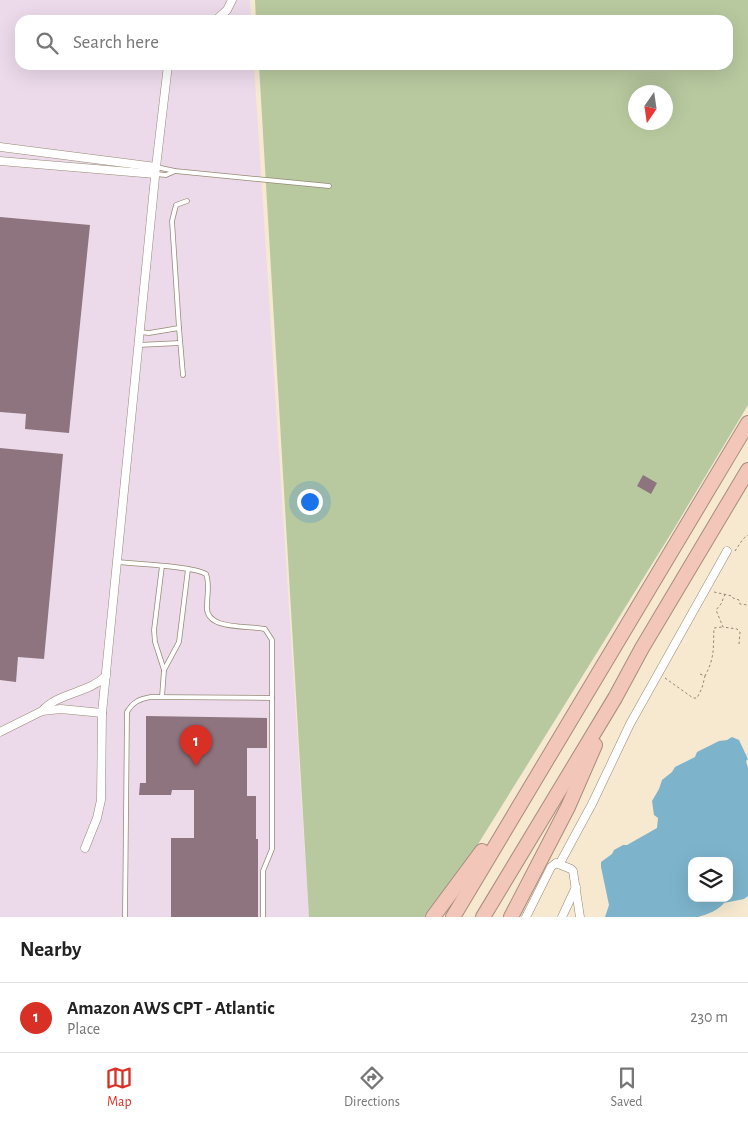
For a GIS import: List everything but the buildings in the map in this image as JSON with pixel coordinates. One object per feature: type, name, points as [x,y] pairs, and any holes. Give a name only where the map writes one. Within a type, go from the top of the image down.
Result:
[{"type":"highway","points":[[453,917],[748,422]]},
{"type":"highway","points":[[483,917],[615,698],[642,648],[748,470]]},
{"type":"highway","points":[[433,917],[475,863],[619,625],[630,621]]},
{"type":"highway","points":[[511,917],[570,801],[615,698]]},
{"type":"street","points":[[222,15],[227,10],[232,0]]},
{"type":"street","points":[[85,848],[97,818],[101,800],[102,713],[167,70]]},
{"type":"street","points":[[0,147],[156,170]]},
{"type":"street","points":[[0,161],[156,170]]},
{"type":"street","points":[[560,863],[658,674],[727,552]]},
{"type":"street","points":[[42,711],[46,706],[68,694],[93,686],[106,676]]},
{"type":"street","points":[[0,732],[42,711],[61,709],[102,713]]},
{"type":"street","points":[[526,917],[551,867],[554,864],[560,863],[573,871],[580,917]]},
{"type":"street","points":[[562,917],[576,886]]},
{"type":"lane","points":[[156,170],[166,175],[175,171],[330,186]]},
{"type":"lane","points":[[183,375],[172,221],[176,205],[187,200]]},
{"type":"lane","points":[[140,332],[179,328]]},
{"type":"lane","points":[[138,345],[180,343]]},
{"type":"lane","points":[[117,562],[188,569],[206,574],[208,583],[206,611],[212,620],[222,624],[265,629],[269,635],[273,646],[272,849],[263,871],[263,917]]},
{"type":"lane","points":[[162,566],[154,630],[155,642],[164,670],[162,697]]},
{"type":"lane","points":[[164,670],[179,642],[188,569]]},
{"type":"lane","points":[[125,917],[127,712],[132,705],[142,698],[272,698]]},
{"type":"path","points":[[727,552],[735,551],[748,535]]},
{"type":"path","points":[[705,591],[725,594],[738,600],[740,604],[748,606]]},
{"type":"path","points":[[723,627],[716,610],[725,594]]},
{"type":"path","points":[[658,674],[697,698],[714,653],[714,628],[737,628],[740,632],[739,644]]},
{"type":"path","points":[[700,674],[705,676]]},
{"type":"shaded area","points":[[0,0],[250,0],[251,15],[15,15],[15,70],[254,70],[309,917],[0,917]]},
{"type":"green space","points":[[255,0],[748,0],[748,405],[672,532],[470,857],[425,917],[309,917],[259,70],[733,70],[733,15],[256,15]]},
{"type":"water","points":[[732,737],[739,740],[748,759],[746,761],[748,768],[748,896],[744,899],[733,901],[733,857],[688,857],[688,902],[729,902],[724,903],[708,914],[698,917],[605,917],[609,905],[601,862],[612,854],[614,850],[657,828],[658,818],[654,815],[652,801],[662,780],[675,767],[695,757],[697,752]]},
{"type":"place","name":"Amazon AWS CPT - Atlantic","points":[[196,766]]}]
